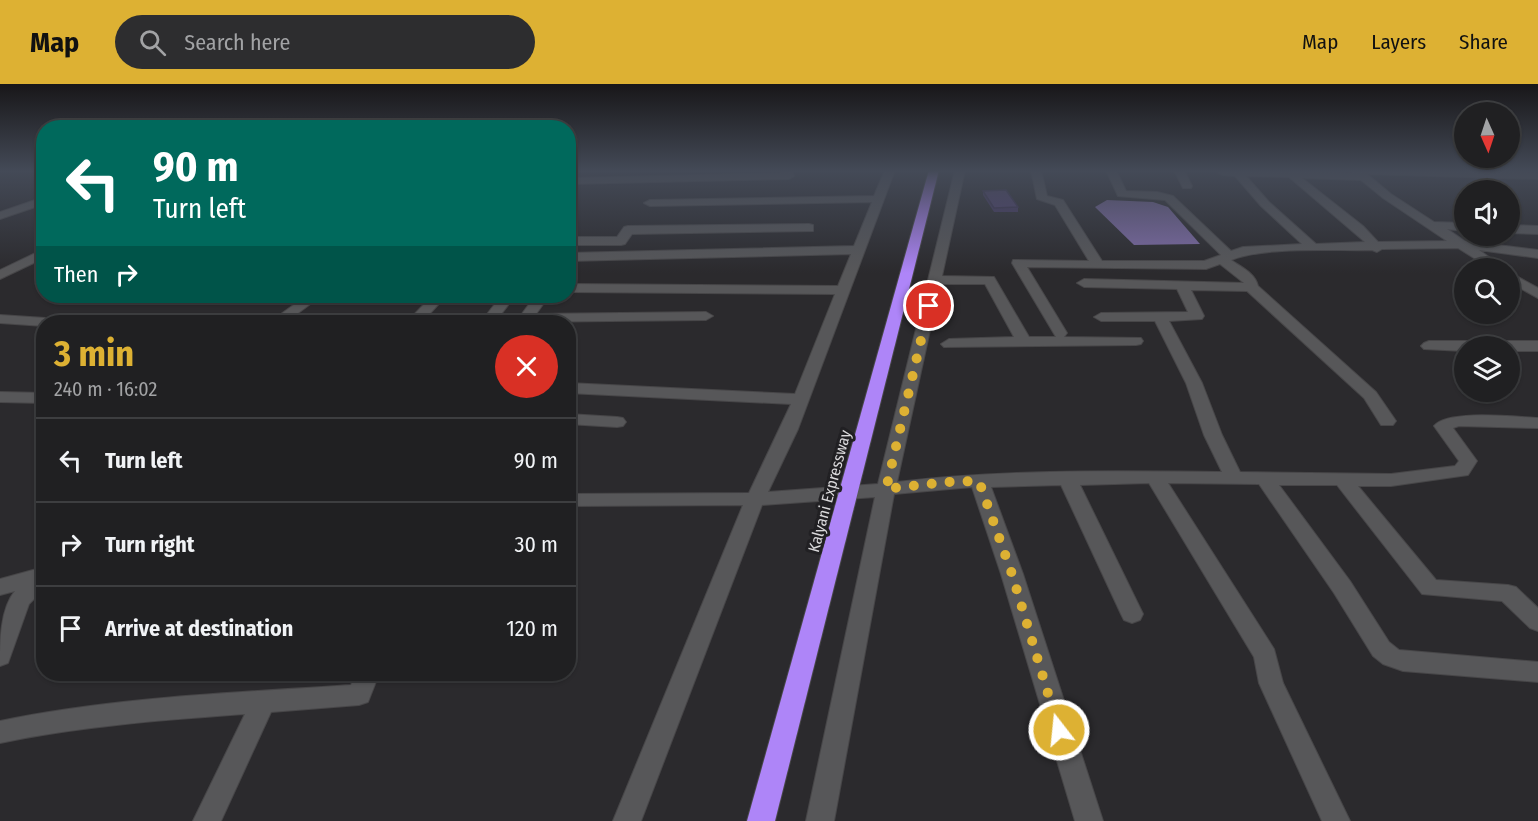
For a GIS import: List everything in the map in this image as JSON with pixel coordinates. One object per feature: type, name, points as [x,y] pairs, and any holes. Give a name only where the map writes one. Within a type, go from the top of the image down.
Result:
[{"type":"highway","name":"Kalyani Expressway","points":[[761,821],[925,204]]},
{"type":"street","points":[[0,216],[32,204]]},
{"type":"street","points":[[627,821],[755,499],[800,399],[877,204]]},
{"type":"street","points":[[820,821],[886,489],[952,204]]},
{"type":"street","points":[[1060,204],[1098,265]]},
{"type":"street","points":[[1175,204],[1251,282],[1251,287]]},
{"type":"street","points":[[1265,204],[1314,248]]},
{"type":"street","points":[[1328,204],[1359,229],[1377,248]]},
{"type":"street","points":[[1400,204],[1454,240]]},
{"type":"street","points":[[1431,225],[1454,226]]},
{"type":"street","points":[[576,244],[621,241],[628,230],[809,228]]},
{"type":"street","points":[[1520,229],[1538,230]]},
{"type":"street","points":[[1060,333],[1018,263],[1206,265],[1243,251],[1454,244]]},
{"type":"street","points":[[1463,246],[1482,258]]},
{"type":"street","points":[[1476,246],[1538,254]]},
{"type":"street","points":[[576,257],[858,250]]},
{"type":"street","points":[[0,275],[36,257]]},
{"type":"street","points":[[936,280],[989,280],[1024,341]]},
{"type":"street","points":[[1084,283],[1251,287],[1370,395],[1386,421]]},
{"type":"street","points":[[1520,283],[1538,294]]},
{"type":"street","points":[[1101,317],[1197,316],[1182,285]]},
{"type":"street","points":[[576,288],[843,290]]},
{"type":"street","points":[[287,315],[304,303]]},
{"type":"street","points":[[421,315],[432,303]]},
{"type":"street","points":[[493,315],[503,303]]},
{"type":"street","points":[[576,319],[706,316]]},
{"type":"street","points":[[1160,317],[1194,383],[1213,435],[1234,478]]},
{"type":"street","points":[[0,319],[36,321]]},
{"type":"street","points":[[949,344],[1136,341]]},
{"type":"street","points":[[1429,346],[1538,346]]},
{"type":"street","points":[[576,388],[800,399]]},
{"type":"street","points":[[0,397],[36,398]]},
{"type":"street","points":[[576,419],[617,422]]},
{"type":"street","points":[[576,500],[755,499],[848,494],[946,482],[979,481],[1155,477],[1391,480],[1461,471],[1468,461],[1443,426],[1458,421],[1538,423]]},
{"type":"street","points":[[1155,477],[1266,656],[1271,683],[1336,821]]},
{"type":"street","points":[[1264,478],[1342,587],[1381,649],[1391,657],[1403,662],[1538,672]]},
{"type":"street","points":[[1068,479],[1132,614]]},
{"type":"street","points":[[1342,479],[1430,588],[1508,593],[1538,622]]},
{"type":"street","points":[[979,481],[1012,574],[1089,821]]},
{"type":"street","points":[[0,587],[36,578]]},
{"type":"street","points":[[0,657],[20,600],[36,584]]},
{"type":"street","points":[[0,732],[33,725],[140,712],[359,695],[364,681]]},
{"type":"street","points":[[207,821],[263,702]]},
{"type":"shaded area","points":[[1099,204],[1160,204],[1168,207],[1200,244],[1134,245],[1095,207]]},
{"type":"building","points":[[992,204],[1016,204],[1018,207],[994,208]]},
{"type":"route","points":[[929,306],[886,489],[946,482],[979,481],[1012,574],[1059,730]]}]
